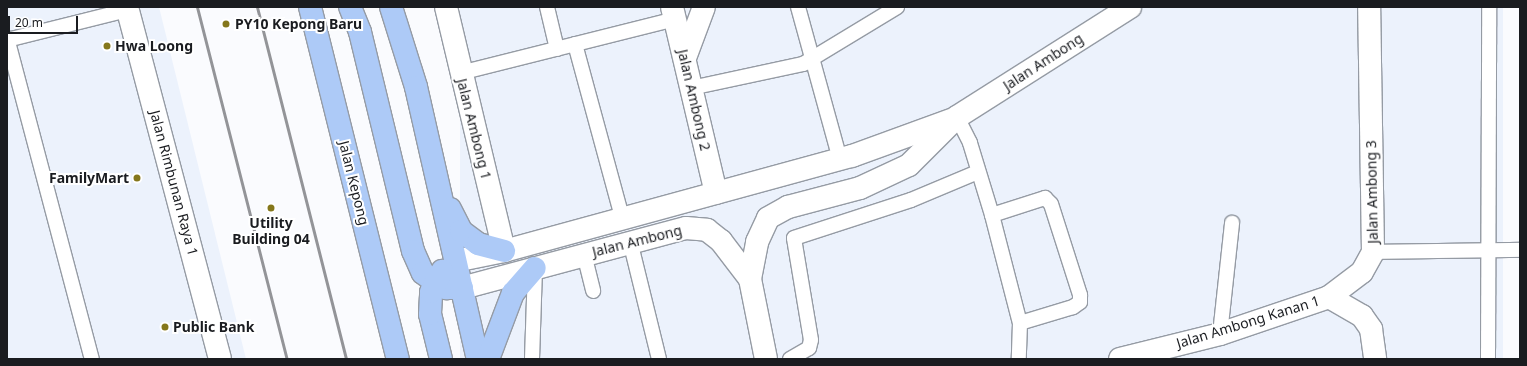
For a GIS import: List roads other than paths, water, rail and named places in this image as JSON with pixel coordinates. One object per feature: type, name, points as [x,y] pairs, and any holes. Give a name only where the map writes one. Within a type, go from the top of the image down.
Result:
[{"type":"main road","name":"Jalan Kepong","points":[[310,7],[397,357]]},
{"type":"main road","points":[[350,7],[360,32],[413,251],[424,273],[434,282],[446,288],[462,288]]},
{"type":"main road","points":[[391,7],[416,87],[437,185],[478,359]]},
{"type":"main road","points":[[437,185],[461,231],[478,244],[504,251]]},
{"type":"main road","points":[[441,359],[430,314],[434,282],[455,260]]},
{"type":"main road","points":[[488,359],[513,293],[535,268]]},
{"type":"street","name":"Jalan Ambong 1","points":[[446,7],[460,73],[504,251]]},
{"type":"street","points":[[684,59],[704,7]]},
{"type":"street","name":"Jalan Ambong 3","points":[[1329,297],[1362,272],[1373,252],[1369,7]]},
{"type":"street","name":"Jalan Rimbunan Raya 1","points":[[127,8],[220,359]]},
{"type":"street","name":"Jalan Ambong","points":[[750,279],[757,242],[768,218],[788,207],[860,188],[909,165],[957,117],[1119,10]]},
{"type":"street","name":"Jalan Ambong 2","points":[[674,13],[716,193]]},
{"type":"street","name":"Jalan Ambong","points":[[455,260],[504,251],[622,217],[840,159],[957,117]]},
{"type":"street","name":"Jalan Ambong","points":[[462,288],[630,241],[686,228],[707,230],[721,241],[750,279]]},
{"type":"street","points":[[750,279],[766,359]]},
{"type":"street","points":[[1329,297],[1362,316],[1371,329],[1375,359]]},
{"type":"street","name":"Jalan Ambong Kanan 1","points":[[1120,359],[1220,334],[1329,297]]},
{"type":"lane","points":[[547,7],[557,49]]},
{"type":"lane","points":[[798,7],[840,159]]},
{"type":"lane","points":[[692,88],[803,64],[897,7]]},
{"type":"lane","points":[[1488,359],[1489,7]]},
{"type":"lane","points":[[92,359],[7,39],[127,8]]},
{"type":"lane","points":[[460,73],[575,44],[674,13]]},
{"type":"lane","points":[[575,44],[622,217]]},
{"type":"lane","points":[[957,117],[978,172],[992,215],[1020,323],[1019,359]]},
{"type":"lane","points":[[790,359],[809,348],[811,340],[794,238],[911,200],[978,172]]},
{"type":"lane","points":[[992,215],[1045,198],[1051,204],[1080,295],[1080,302],[1073,307],[1020,323]]},
{"type":"lane","points":[[1220,334],[1232,223]]},
{"type":"lane","points":[[630,241],[659,359]]},
{"type":"lane","points":[[1373,252],[1520,250]]},
{"type":"lane","points":[[584,254],[593,291]]},
{"type":"lane","points":[[532,359],[535,268]]},
{"type":"railway","points":[[197,7],[287,359]]},
{"type":"railway","points":[[257,7],[346,359]]},
{"type":"place","name":"PY10 Kepong Baru","points":[[226,24]]},
{"type":"place","name":"Hwa Loong","points":[[107,46]]},
{"type":"place","name":"FamilyMart","points":[[137,178]]},
{"type":"place","name":"Utility Building 04","points":[[271,208]]},
{"type":"place","name":"Public Bank","points":[[165,327]]}]
